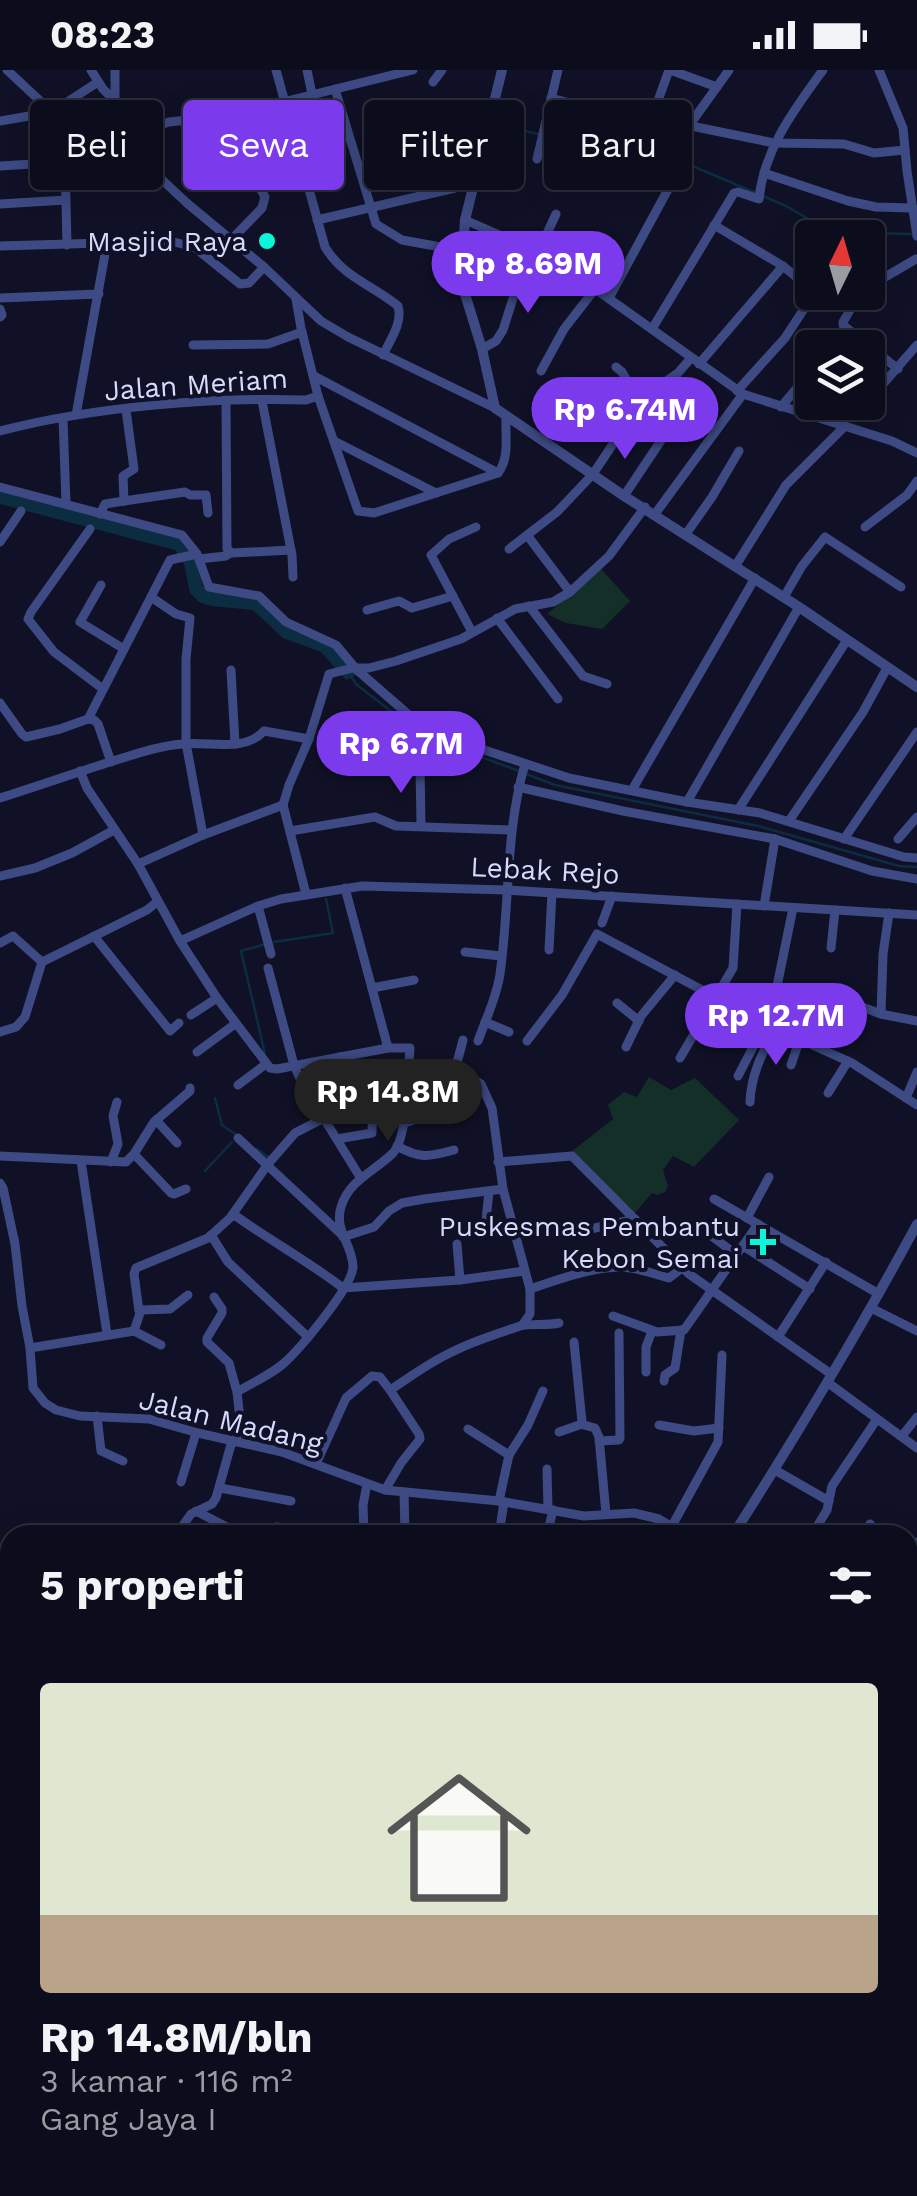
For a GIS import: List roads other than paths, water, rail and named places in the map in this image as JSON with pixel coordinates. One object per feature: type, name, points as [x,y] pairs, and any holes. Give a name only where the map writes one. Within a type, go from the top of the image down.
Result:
[{"type":"street","points":[[7,70],[39,100]]},
{"type":"street","points":[[91,70],[114,100]]},
{"type":"street","points":[[114,100],[115,70]]},
{"type":"street","points":[[276,70],[283,100]]},
{"type":"street","points":[[308,70],[312,94]]},
{"type":"street","points":[[290,100],[413,70]]},
{"type":"street","points":[[433,82],[442,70]]},
{"type":"street","points":[[494,408],[465,294],[464,251],[466,220],[502,70]]},
{"type":"street","points":[[537,159],[558,70]]},
{"type":"street","points":[[659,100],[670,70],[717,86]]},
{"type":"street","points":[[692,124],[729,70]]},
{"type":"street","points":[[652,330],[736,192],[758,200],[774,143],[823,70]]},
{"type":"street","points":[[878,70],[903,128],[917,234]]},
{"type":"street","points":[[70,100],[98,82]]},
{"type":"street","points":[[335,89],[376,224],[402,240],[464,251]]},
{"type":"street","points":[[551,98],[558,100]]},
{"type":"street","points":[[0,121],[30,116]]},
{"type":"street","points":[[903,128],[917,120]]},
{"type":"street","points":[[692,126],[774,143],[844,144],[874,153],[905,150]]},
{"type":"street","points":[[0,166],[30,164]]},
{"type":"street","points":[[764,173],[848,201],[912,208]]},
{"type":"street","points":[[163,180],[321,320],[383,355],[494,408],[917,687]]},
{"type":"street","points":[[65,190],[67,245]]},
{"type":"street","points":[[231,240],[262,208],[265,197],[261,190]]},
{"type":"street","points":[[308,190],[325,247],[339,266],[398,306],[398,322],[383,355]]},
{"type":"street","points":[[316,220],[446,190]]},
{"type":"street","points":[[609,298],[668,190]]},
{"type":"street","points":[[0,204],[66,200]]},
{"type":"street","points":[[482,349],[496,341],[503,330],[533,250],[556,214]]},
{"type":"street","points":[[466,220],[533,250],[595,289],[740,393],[892,441],[917,454]]},
{"type":"street","points":[[714,225],[795,276]]},
{"type":"street","points":[[0,246],[170,241],[201,252],[244,285],[264,268]]},
{"type":"street","points":[[76,415],[107,243]]},
{"type":"street","points":[[885,278],[917,260],[917,248]]},
{"type":"street","points":[[510,549],[557,512],[593,474],[645,396],[696,361],[783,266]]},
{"type":"street","points":[[540,371],[564,329],[595,289]]},
{"type":"street","points":[[0,299],[99,294]]},
{"type":"street","points":[[296,298],[318,396],[358,512],[374,513],[498,474],[505,457],[506,417]]},
{"type":"street","points":[[0,309],[0,317]]},
{"type":"street","points":[[306,894],[283,805],[331,672],[369,668],[462,639],[514,609],[553,602],[570,592],[650,511],[802,310]]},
{"type":"street","points":[[850,310],[843,325],[898,369]]},
{"type":"street","points":[[193,345],[268,344],[302,332]]},
{"type":"street","points":[[885,382],[917,346]]},
{"type":"street","points":[[616,367],[645,396]]},
{"type":"street","points":[[314,376],[498,474]]},
{"type":"street","points":[[782,407],[795,391]]},
{"type":"street","name":"Jalan Meriam","points":[[0,431],[76,415],[226,402],[306,400],[318,396]]},
{"type":"street","points":[[262,400],[292,578]]},
{"type":"street","points":[[226,402],[226,550],[230,553]]},
{"type":"street","points":[[124,501],[123,476],[134,468],[126,410]]},
{"type":"street","points":[[63,418],[66,503]]},
{"type":"street","points":[[736,565],[786,485],[844,427]]},
{"type":"street","points":[[624,496],[662,439]]},
{"type":"street","points":[[334,441],[436,493]]},
{"type":"street","points":[[686,534],[739,451]]},
{"type":"street","points":[[866,527],[908,495],[917,481]]},
{"type":"street","points":[[0,487],[182,535],[197,555],[209,588],[260,596],[286,622],[336,644],[355,669],[425,729],[569,778],[789,821],[917,858]]},
{"type":"street","points":[[100,514],[104,504],[185,492],[206,494],[208,513]]},
{"type":"street","points":[[0,542],[21,511]]},
{"type":"street","points":[[472,632],[430,555],[476,527]]},
{"type":"street","points":[[90,530],[28,619],[54,652],[103,689]]},
{"type":"street","points":[[527,535],[570,592]]},
{"type":"street","points":[[784,597],[823,538],[901,587]]},
{"type":"street","points":[[88,719],[170,560],[290,550]]},
{"type":"street","points":[[632,790],[756,578]]},
{"type":"street","points":[[101,585],[80,622],[124,649]]},
{"type":"street","points":[[366,610],[398,601],[412,608],[454,596]]},
{"type":"street","points":[[150,598],[190,618],[186,743],[203,835]]},
{"type":"street","points":[[529,606],[584,676],[607,684]]},
{"type":"street","points":[[687,802],[799,607]]},
{"type":"street","points":[[496,618],[558,699]]},
{"type":"street","points":[[738,810],[847,640]]},
{"type":"street","points":[[789,821],[863,712],[886,668]]},
{"type":"street","points":[[231,670],[236,744]]},
{"type":"street","points":[[0,703],[22,734],[31,737],[94,720],[111,762]]},
{"type":"street","points":[[0,725],[12,720]]},
{"type":"street","points":[[0,798],[153,748],[186,743],[236,744],[254,741],[264,731],[309,739]]},
{"type":"street","points":[[844,840],[917,732]]},
{"type":"street","points":[[478,1041],[500,976],[511,830],[524,765]]},
{"type":"street","points":[[420,766],[421,826]]},
{"type":"street","points":[[80,771],[180,941],[266,1064],[273,1069],[388,1048],[410,1048],[404,1123],[397,1146],[360,1177],[342,1205],[342,1236]]},
{"type":"street","points":[[519,784],[623,811],[775,839],[872,870],[917,879]]},
{"type":"street","points":[[138,864],[283,805]]},
{"type":"street","points":[[898,839],[917,817]]},
{"type":"street","points":[[290,831],[376,818],[394,826],[511,830]]},
{"type":"street","points":[[0,876],[35,868],[114,830]]},
{"type":"street","points":[[764,906],[775,839]]},
{"type":"street","name":"Lebak Rejo","points":[[180,941],[258,906],[362,886],[552,892],[917,915]]},
{"type":"street","points":[[346,888],[388,1048]]},
{"type":"street","points":[[549,950],[552,892]]},
{"type":"street","points":[[602,923],[612,896]]},
{"type":"street","points":[[0,1032],[21,1024],[42,962],[157,902]]},
{"type":"street","points":[[680,1058],[734,963],[737,904]]},
{"type":"street","points":[[258,906],[269,947]]},
{"type":"street","points":[[750,1102],[750,1085],[770,1026],[794,908]]},
{"type":"street","points":[[832,948],[834,910]]},
{"type":"street","points":[[881,1014],[889,913]]},
{"type":"street","points":[[527,1041],[562,994],[597,934],[770,1026],[848,1061],[917,1105]]},
{"type":"street","points":[[0,943],[13,936],[42,962]]},
{"type":"street","points":[[94,936],[170,1031],[179,1023]]},
{"type":"street","points":[[466,952],[501,956]]},
{"type":"street","points":[[268,968],[294,1065],[360,1177]]},
{"type":"street","points":[[626,1047],[639,1021],[675,975]]},
{"type":"street","points":[[372,988],[414,980]]},
{"type":"street","points":[[791,1064],[815,995],[917,1021]]},
{"type":"street","points":[[191,1015],[217,998]]},
{"type":"street","points":[[617,1003],[639,1021]]},
{"type":"street","points":[[485,1022],[509,1032]]},
{"type":"street","points":[[197,1052],[236,1024]]},
{"type":"street","points":[[738,1076],[770,1026]]},
{"type":"street","points":[[404,1123],[426,1116],[454,1066],[463,1040]]},
{"type":"street","points":[[134,1331],[139,1311],[136,1268],[211,1235],[233,1214],[295,1133],[344,1105],[340,1057]]},
{"type":"street","points":[[828,1093],[848,1061]]},
{"type":"street","points":[[238,1085],[266,1064]]},
{"type":"street","points":[[454,1066],[481,1084],[492,1108],[503,1189],[530,1289],[530,1314],[524,1324]]},
{"type":"street","points":[[906,1098],[917,1072]]},
{"type":"street","points":[[0,1156],[126,1162],[156,1120],[190,1088]]},
{"type":"street","points":[[337,1139],[372,1133],[373,1093]]},
{"type":"street","points":[[112,1162],[118,1142],[113,1116],[117,1102]]},
{"type":"street","points":[[156,1120],[177,1143]]},
{"type":"street","points":[[237,1392],[282,1365],[308,1338],[352,1276],[353,1266],[342,1236],[238,1138]]},
{"type":"street","points":[[397,1146],[413,1155],[430,1157],[454,1150]]},
{"type":"street","points":[[134,1154],[170,1193],[186,1189]]},
{"type":"street","points":[[498,1162],[572,1156],[682,1268],[778,1337],[917,1448]]},
{"type":"street","points":[[81,1161],[106,1334]]},
{"type":"street","points":[[747,1218],[769,1178]]},
{"type":"street","name":"Jalan Madang","points":[[0,1183],[16,1244],[33,1388],[45,1403],[68,1414],[149,1419],[282,1452],[385,1490],[502,1501],[584,1516],[642,1514],[670,1525]]},
{"type":"street","points":[[342,1236],[374,1228],[389,1211],[402,1204],[503,1189]]},
{"type":"street","points":[[486,1222],[489,1191]]},
{"type":"street","points":[[714,1199],[879,1294]]},
{"type":"street","points":[[233,1214],[343,1288],[460,1280],[524,1270]]},
{"type":"street","points":[[573,1233],[635,1219]]},
{"type":"street","points":[[613,1316],[652,1331],[686,1328],[758,1224]]},
{"type":"street","points":[[740,1525],[917,1224]]},
{"type":"street","points":[[698,1226],[810,1288]]},
{"type":"street","points":[[211,1235],[228,1262],[308,1338]]},
{"type":"street","points":[[458,1244],[460,1280]]},
{"type":"street","points":[[778,1337],[826,1262]]},
{"type":"street","points":[[530,1289],[574,1274],[636,1268],[669,1278],[682,1268]]},
{"type":"street","points":[[139,1311],[170,1309],[188,1296]]},
{"type":"street","points":[[184,1525],[196,1511],[212,1504],[240,1419],[229,1363],[207,1342],[222,1313],[214,1297]]},
{"type":"street","points":[[871,1308],[917,1332]]},
{"type":"street","points":[[390,1390],[451,1352],[524,1324],[559,1324]]},
{"type":"street","points":[[664,1381],[665,1374],[674,1369],[681,1330]]},
{"type":"street","points":[[30,1348],[134,1331],[160,1345]]},
{"type":"street","points":[[646,1372],[646,1347],[652,1331]]},
{"type":"street","points":[[599,1441],[620,1438],[620,1333]]},
{"type":"street","points":[[574,1342],[582,1424]]},
{"type":"street","points":[[673,1525],[718,1442],[722,1355]]},
{"type":"street","points":[[316,1464],[346,1398],[366,1379],[378,1375],[420,1439],[385,1490]]},
{"type":"street","points":[[499,1525],[509,1455],[543,1391]]},
{"type":"street","points":[[97,1416],[101,1451],[123,1461]]},
{"type":"street","points":[[902,1436],[917,1417]]},
{"type":"street","points":[[818,1525],[832,1486],[878,1419]]},
{"type":"street","points":[[559,1432],[582,1424],[595,1428],[606,1514]]},
{"type":"street","points":[[659,1425],[694,1430],[718,1428]]},
{"type":"street","points":[[468,1429],[509,1455]]},
{"type":"street","points":[[181,1482],[196,1433]]},
{"type":"street","points":[[547,1470],[549,1525]]},
{"type":"street","points":[[775,1470],[829,1501]]},
{"type":"street","points":[[364,1525],[367,1484]]},
{"type":"street","points":[[220,1488],[291,1501]]},
{"type":"street","points":[[404,1492],[405,1525]]},
{"type":"street","points":[[196,1511],[223,1525]]},
{"type":"water","points":[[0,491],[181,536],[203,587],[263,600],[274,615],[334,645],[356,675],[346,680],[321,652],[283,638],[253,610],[199,602],[190,593],[184,564],[175,550],[0,504]]},
{"type":"waterway","points":[[524,131],[538,134]]},
{"type":"waterway","points":[[692,166],[756,193]]},
{"type":"waterway","points":[[763,196],[831,232],[911,234]]},
{"type":"waterway","points":[[350,675],[357,685],[422,735],[519,771]]},
{"type":"waterway","points":[[526,774],[555,785],[758,826],[899,866],[917,867]]},
{"type":"waterway","points":[[274,942],[333,933],[326,899]]},
{"type":"waterway","points":[[265,1054],[241,951],[266,944]]},
{"type":"waterway","points":[[215,1098],[222,1125],[238,1136]]},
{"type":"waterway","points":[[205,1171],[232,1142]]},
{"type":"waterway","points":[[257,1149],[268,1157]]},
{"type":"place","name":"Masjid Raya","points":[[267,241]]},
{"type":"place","name":"Puskesmas Pembantu Kebon Semai","points":[[763,1242]]}]
